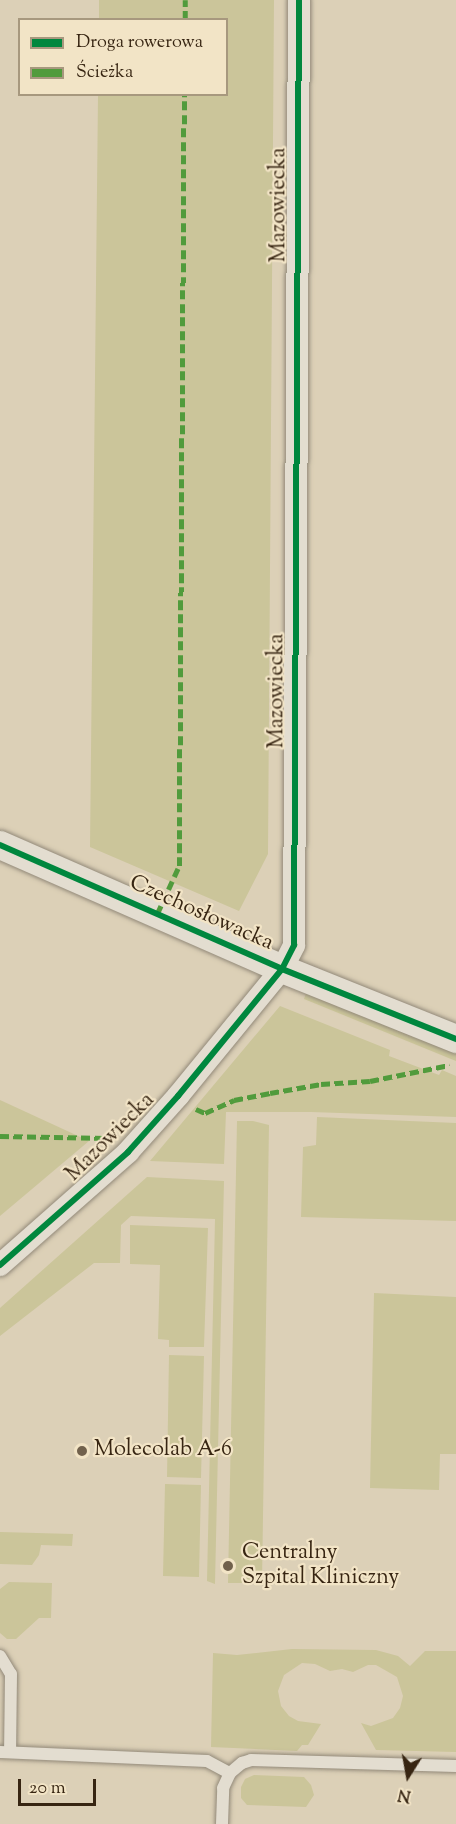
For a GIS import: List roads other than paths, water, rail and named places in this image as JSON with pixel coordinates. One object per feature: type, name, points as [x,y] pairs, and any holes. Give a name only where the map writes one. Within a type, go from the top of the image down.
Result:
[{"type":"street","name":"Mazowiecka","points":[[0,1265],[128,1152],[178,1096],[282,969],[294,945],[299,0]]},
{"type":"street","name":"Czechosłowacka","points":[[0,845],[282,969],[456,1040]]},
{"type":"lane","points":[[0,1656],[11,1674],[5,1752],[207,1761],[230,1773]]},
{"type":"lane","points":[[222,1824],[223,1788],[230,1773],[242,1762],[251,1760],[456,1767]]},
{"type":"place","name":"Molecolab A-6","points":[[82,1451]]},
{"type":"place","name":"Centralny Szpital Kliniczny","points":[[228,1566]]}]
